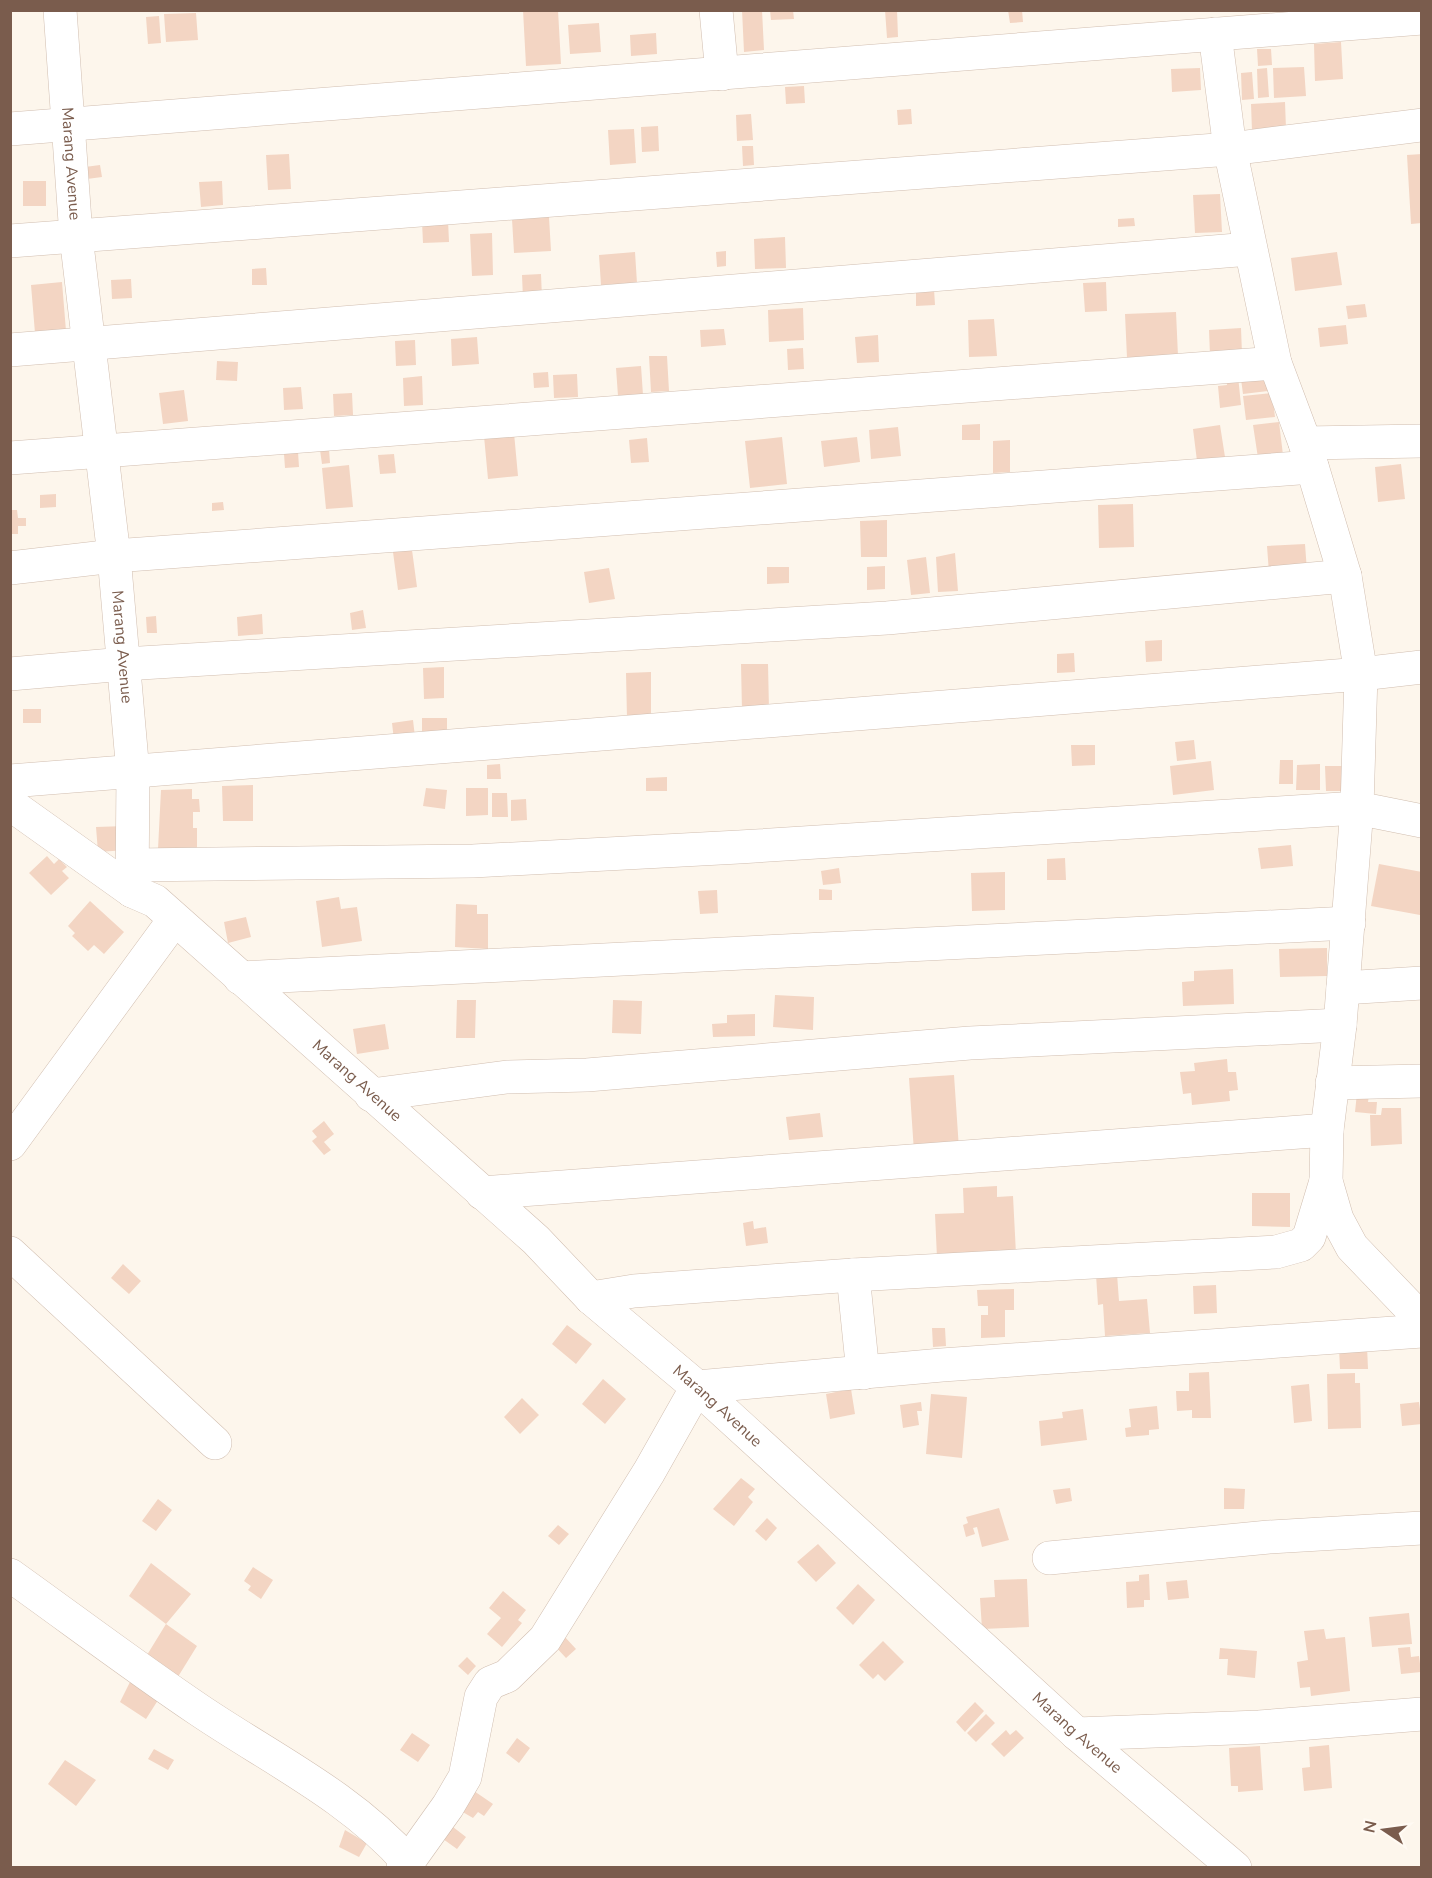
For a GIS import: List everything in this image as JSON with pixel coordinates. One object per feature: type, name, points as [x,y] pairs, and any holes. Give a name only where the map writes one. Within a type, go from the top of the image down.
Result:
[{"type":"street","name":"Marang Avenue","points":[[60,10],[76,236],[114,556],[133,773],[133,878],[174,920],[536,1240],[591,1298],[697,1387],[1077,1734],[1235,1868]]},
{"type":"street","points":[[716,10],[722,74]]},
{"type":"street","points":[[10,129],[1215,34],[1373,16],[1422,18]]},
{"type":"street","points":[[591,1298],[634,1291],[853,1275],[1276,1252],[1301,1245],[1309,1237],[1326,1181],[1327,1130],[1340,1025],[1357,808],[1361,674],[1344,576],[1309,455],[1275,363],[1230,149],[1215,34]]},
{"type":"street","points":[[10,242],[1230,149],[1422,125]]},
{"type":"street","points":[[10,350],[1250,249]]},
{"type":"street","points":[[10,458],[1275,363]]},
{"type":"street","points":[[10,568],[114,556],[1309,455],[1422,441]]},
{"type":"street","points":[[10,674],[123,664],[887,618],[1344,576]]},
{"type":"street","points":[[10,781],[1361,674],[1422,667]]},
{"type":"street","points":[[10,804],[133,878],[739,848],[1357,808],[1422,821]]},
{"type":"street","points":[[10,1144],[174,920]]},
{"type":"street","points":[[240,978],[1349,923]]},
{"type":"street","points":[[1343,988],[1422,983]]},
{"type":"street","points":[[371,1095],[507,1077],[587,1075],[970,1043],[1340,1025]]},
{"type":"street","points":[[1332,1083],[1422,1081]]},
{"type":"street","points":[[482,1193],[1327,1130]]},
{"type":"street","points":[[1326,1181],[1337,1219],[1352,1247],[1422,1320]]},
{"type":"street","points":[[10,1253],[215,1443]]},
{"type":"street","points":[[853,1275],[863,1372]]},
{"type":"street","points":[[10,1575],[199,1711],[287,1765],[373,1826],[406,1865],[448,1806],[465,1777],[481,1697],[490,1683],[516,1669],[545,1639],[649,1472],[697,1387],[775,1383],[863,1372],[1422,1331]]},
{"type":"street","points":[[1048,1558],[1257,1538],[1422,1528]]},
{"type":"street","points":[[1077,1734],[1259,1727],[1422,1714]]},
{"type":"building","points":[[523,10],[558,10],[561,64],[526,66]]},
{"type":"building","points":[[742,10],[762,10],[764,50],[744,52]]},
{"type":"building","points":[[770,10],[793,10],[794,19],[771,20]]},
{"type":"building","points":[[885,10],[897,10],[898,37],[887,38]]},
{"type":"building","points":[[1008,10],[1022,10],[1023,22],[1010,23]]},
{"type":"building","points":[[196,13],[198,40],[166,42],[164,14]]},
{"type":"building","points":[[159,16],[161,43],[148,44],[146,17]]},
{"type":"building","points":[[599,23],[601,52],[570,54],[568,25]]},
{"type":"building","points":[[656,33],[657,54],[631,56],[630,35]]},
{"type":"building","points":[[1341,42],[1343,79],[1315,81],[1314,44]]},
{"type":"building","points":[[1257,49],[1271,49],[1272,65],[1258,66]]},
{"type":"building","points":[[1304,67],[1306,96],[1274,98],[1273,68]]},
{"type":"building","points":[[1200,68],[1201,90],[1172,92],[1171,69]]},
{"type":"building","points":[[1267,68],[1269,97],[1258,98],[1257,69]]},
{"type":"building","points":[[1252,72],[1254,99],[1242,100],[1241,73]]},
{"type":"building","points":[[804,86],[805,103],[786,104],[785,87]]},
{"type":"building","points":[[1285,102],[1286,129],[1252,131],[1251,104]]},
{"type":"building","points":[[911,109],[912,124],[898,125],[897,110]]},
{"type":"building","points":[[751,114],[753,140],[737,141],[736,115]]},
{"type":"building","points":[[658,126],[659,151],[642,152],[641,127]]},
{"type":"building","points":[[634,129],[636,163],[610,165],[608,130]]},
{"type":"building","points":[[742,146],[753,146],[754,165],[743,166]]},
{"type":"building","points":[[289,154],[291,189],[268,190],[266,155]]},
{"type":"building","points":[[1422,154],[1422,223],[1411,224],[1407,155]]},
{"type":"building","points":[[100,165],[102,177],[87,179],[85,167]]},
{"type":"building","points":[[23,181],[46,181],[46,206],[23,206]]},
{"type":"building","points":[[222,181],[223,205],[201,207],[199,182]]},
{"type":"building","points":[[1220,194],[1222,232],[1195,233],[1193,195]]},
{"type":"building","points":[[549,217],[551,251],[514,253],[512,219]]},
{"type":"building","points":[[1134,218],[1135,226],[1118,227],[1118,219]]},
{"type":"building","points":[[448,220],[449,242],[423,243],[422,222]]},
{"type":"building","points":[[492,233],[493,275],[472,276],[470,234]]},
{"type":"building","points":[[785,237],[786,268],[755,269],[754,239]]},
{"type":"building","points":[[726,251],[726,266],[717,267],[716,252]]},
{"type":"building","points":[[635,252],[637,283],[601,285],[599,255]]},
{"type":"building","points":[[1337,252],[1342,285],[1295,291],[1291,258]]},
{"type":"building","points":[[266,268],[267,285],[252,285],[252,269]]},
{"type":"building","points":[[541,274],[542,298],[523,299],[522,275]]},
{"type":"building","points":[[131,279],[132,298],[112,299],[111,280]]},
{"type":"building","points":[[62,282],[66,331],[35,333],[31,285]]},
{"type":"building","points":[[1106,282],[1107,311],[1085,312],[1083,283]]},
{"type":"building","points":[[934,289],[935,305],[916,306],[916,290]]},
{"type":"building","points":[[1365,304],[1367,317],[1348,319],[1346,306]]},
{"type":"building","points":[[803,308],[804,340],[769,342],[768,310]]},
{"type":"building","points":[[1176,312],[1178,356],[1127,358],[1125,314]]},
{"type":"building","points":[[994,319],[997,356],[969,357],[968,320]]},
{"type":"building","points":[[1346,325],[1348,344],[1320,347],[1318,328]]},
{"type":"building","points":[[1241,328],[1242,354],[1210,355],[1209,330]]},
{"type":"building","points":[[724,329],[726,345],[701,347],[700,330]]},
{"type":"building","points":[[878,335],[879,362],[857,363],[855,337]]},
{"type":"building","points":[[477,337],[479,364],[452,366],[451,339]]},
{"type":"building","points":[[415,340],[416,365],[396,366],[395,341]]},
{"type":"building","points":[[803,348],[804,369],[788,370],[787,349]]},
{"type":"building","points":[[649,356],[667,356],[669,391],[651,392]]},
{"type":"building","points":[[217,361],[238,362],[237,381],[216,380]]},
{"type":"building","points":[[641,366],[643,395],[618,396],[616,368]]},
{"type":"building","points":[[548,372],[549,387],[534,388],[533,373]]},
{"type":"building","points":[[577,374],[578,397],[554,398],[553,375]]},
{"type":"building","points":[[422,376],[423,405],[404,406],[403,378]]},
{"type":"building","points":[[1238,376],[1241,405],[1220,408],[1218,386],[1227,385],[1226,377]]},
{"type":"building","points":[[1266,376],[1268,391],[1243,394],[1241,379]]},
{"type":"building","points":[[301,387],[303,409],[284,410],[283,388]]},
{"type":"building","points":[[184,390],[188,421],[163,424],[159,393]]},
{"type":"building","points":[[352,393],[353,415],[334,416],[333,394]]},
{"type":"building","points":[[1272,393],[1275,417],[1246,420],[1243,396]]},
{"type":"building","points":[[1279,422],[1283,455],[1258,458],[1253,425]]},
{"type":"building","points":[[980,424],[980,440],[962,440],[962,425]]},
{"type":"building","points":[[1220,425],[1225,457],[1197,461],[1193,429]]},
{"type":"building","points":[[898,427],[901,456],[871,459],[869,430]]},
{"type":"building","points":[[514,433],[518,476],[488,479],[484,436]]},
{"type":"building","points":[[782,437],[787,484],[750,488],[745,441]]},
{"type":"building","points":[[857,437],[860,462],[824,467],[821,441]]},
{"type":"building","points":[[647,438],[649,462],[631,463],[629,440]]},
{"type":"building","points":[[1010,440],[1010,472],[993,473],[993,441]]},
{"type":"building","points":[[329,449],[330,463],[322,464],[320,450]]},
{"type":"building","points":[[298,452],[299,467],[285,468],[284,454]]},
{"type":"building","points":[[394,454],[396,473],[380,474],[378,455]]},
{"type":"building","points":[[1401,464],[1405,499],[1378,502],[1375,467]]},
{"type":"building","points":[[349,465],[353,507],[326,509],[322,468]]},
{"type":"building","points":[[56,494],[56,507],[40,508],[40,495]]},
{"type":"building","points":[[223,502],[224,510],[212,511],[212,503]]},
{"type":"building","points":[[1133,504],[1134,547],[1099,548],[1098,505]]},
{"type":"building","points":[[10,510],[17,510],[18,518],[26,518],[26,526],[18,526],[18,534],[10,534]]},
{"type":"building","points":[[887,520],[887,557],[861,557],[860,521]]},
{"type":"building","points":[[1305,544],[1307,571],[1269,573],[1267,546]]},
{"type":"building","points":[[412,550],[417,587],[398,590],[393,552]]},
{"type":"building","points":[[955,553],[958,591],[938,592],[936,557]]},
{"type":"building","points":[[926,557],[930,593],[911,595],[907,560]]},
{"type":"building","points":[[885,566],[885,589],[867,590],[867,567]]},
{"type":"building","points":[[767,567],[789,567],[789,583],[767,584]]},
{"type":"building","points":[[609,568],[615,599],[589,603],[584,572]]},
{"type":"building","points":[[363,610],[366,628],[352,630],[350,613]]},
{"type":"building","points":[[262,614],[263,634],[238,636],[237,617]]},
{"type":"building","points":[[156,616],[157,633],[147,633],[146,617]]},
{"type":"building","points":[[1162,640],[1162,661],[1146,662],[1145,641]]},
{"type":"building","points":[[1074,653],[1075,672],[1057,673],[1057,654]]},
{"type":"building","points":[[741,664],[768,664],[769,710],[742,711]]},
{"type":"building","points":[[444,667],[444,698],[424,699],[423,668]]},
{"type":"building","points":[[651,672],[651,718],[627,718],[626,673]]},
{"type":"building","points":[[23,709],[41,709],[41,723],[23,723]]},
{"type":"building","points":[[422,718],[447,718],[447,738],[422,739]]},
{"type":"building","points":[[413,720],[415,737],[394,740],[392,723]]},
{"type":"building","points":[[1194,740],[1196,759],[1177,761],[1175,742]]},
{"type":"building","points":[[1071,745],[1095,745],[1095,765],[1072,766]]},
{"type":"building","points":[[1280,760],[1293,760],[1293,784],[1279,784]]},
{"type":"building","points":[[1211,761],[1214,790],[1173,795],[1170,766]]},
{"type":"building","points":[[500,764],[501,779],[487,779],[487,765]]},
{"type":"building","points":[[1320,764],[1320,790],[1296,790],[1297,765]]},
{"type":"building","points":[[1325,766],[1349,766],[1349,791],[1326,791]]},
{"type":"building","points":[[667,777],[667,791],[646,791],[646,778]]},
{"type":"building","points":[[253,785],[253,821],[223,821],[222,786]]},
{"type":"building","points":[[426,788],[447,790],[445,809],[423,806]]},
{"type":"building","points":[[466,788],[488,788],[488,815],[466,816]]},
{"type":"building","points":[[192,789],[192,799],[199,799],[200,812],[193,812],[193,828],[197,828],[197,848],[158,849],[161,790]]},
{"type":"building","points":[[492,793],[507,793],[508,817],[492,817]]},
{"type":"building","points":[[526,799],[527,820],[511,821],[511,800]]},
{"type":"building","points":[[126,826],[127,850],[98,852],[96,827]]},
{"type":"building","points":[[1291,845],[1293,866],[1261,869],[1258,848]]},
{"type":"building","points":[[47,856],[54,864],[59,859],[67,867],[62,871],[69,878],[51,895],[29,873]]},
{"type":"building","points":[[1065,858],[1066,880],[1047,880],[1047,859]]},
{"type":"building","points":[[1379,864],[1422,872],[1420,915],[1371,906]]},
{"type":"building","points":[[839,868],[841,883],[823,885],[821,871]]},
{"type":"building","points":[[1005,872],[1005,910],[972,911],[971,873]]},
{"type":"building","points":[[819,889],[832,890],[832,900],[819,900]]},
{"type":"building","points":[[717,890],[718,913],[700,914],[698,891]]},
{"type":"building","points":[[339,897],[341,909],[357,907],[362,941],[322,947],[316,901]]},
{"type":"building","points":[[90,901],[124,932],[104,954],[94,945],[88,951],[72,936],[75,933],[68,926]]},
{"type":"building","points":[[456,904],[477,905],[477,914],[488,914],[488,949],[455,947]]},
{"type":"building","points":[[246,917],[251,937],[228,943],[224,922]]},
{"type":"building","points":[[1327,948],[1327,976],[1280,977],[1279,949]]},
{"type":"building","points":[[1233,969],[1234,1004],[1183,1006],[1182,982],[1194,981],[1194,971]]},
{"type":"building","points":[[775,995],[814,997],[813,1030],[773,1027]]},
{"type":"building","points":[[457,1000],[476,1000],[475,1038],[456,1038]]},
{"type":"building","points":[[613,1000],[642,1001],[641,1034],[612,1033]]},
{"type":"building","points":[[755,1014],[755,1036],[713,1037],[712,1024],[727,1023],[727,1015]]},
{"type":"building","points":[[385,1024],[389,1049],[357,1054],[353,1029]]},
{"type":"building","points":[[1227,1059],[1228,1072],[1236,1072],[1238,1090],[1229,1091],[1230,1101],[1192,1105],[1191,1093],[1183,1094],[1180,1072],[1195,1071],[1194,1063]]},
{"type":"building","points":[[954,1075],[959,1149],[914,1152],[909,1078]]},
{"type":"building","points":[[1357,1093],[1369,1095],[1368,1102],[1377,1102],[1376,1114],[1355,1112]]},
{"type":"building","points":[[1382,1108],[1401,1108],[1402,1144],[1371,1146],[1370,1115],[1381,1115]]},
{"type":"building","points":[[820,1113],[823,1137],[789,1140],[786,1117]]},
{"type":"building","points":[[324,1121],[334,1134],[324,1142],[331,1150],[324,1155],[312,1141],[317,1137],[312,1131]]},
{"type":"building","points":[[997,1186],[997,1197],[1013,1196],[1016,1254],[937,1258],[935,1214],[964,1213],[963,1188]]},
{"type":"building","points":[[1252,1193],[1290,1193],[1290,1227],[1252,1226]]},
{"type":"building","points":[[753,1221],[754,1229],[766,1227],[768,1243],[746,1246],[743,1223]]},
{"type":"building","points":[[123,1264],[141,1281],[129,1294],[111,1278]]},
{"type":"building","points":[[1117,1274],[1119,1301],[1147,1299],[1150,1333],[1105,1336],[1103,1304],[1098,1305],[1096,1275]]},
{"type":"building","points":[[1216,1285],[1217,1313],[1194,1314],[1193,1286]]},
{"type":"building","points":[[1014,1289],[1014,1310],[1005,1310],[1005,1337],[981,1338],[981,1315],[988,1315],[988,1306],[978,1306],[977,1290]]},
{"type":"building","points":[[567,1325],[592,1344],[576,1364],[552,1344]]},
{"type":"building","points":[[932,1328],[945,1328],[946,1346],[933,1347]]},
{"type":"building","points":[[1367,1346],[1368,1369],[1340,1369],[1339,1348]]},
{"type":"building","points":[[1209,1372],[1211,1418],[1192,1418],[1192,1410],[1177,1411],[1176,1391],[1189,1391],[1189,1373]]},
{"type":"building","points":[[1355,1373],[1355,1383],[1360,1383],[1361,1428],[1328,1429],[1327,1374]]},
{"type":"building","points":[[603,1379],[626,1399],[605,1424],[582,1404]]},
{"type":"building","points":[[1309,1384],[1312,1421],[1294,1423],[1291,1386]]},
{"type":"building","points":[[851,1389],[855,1414],[830,1419],[826,1394]]},
{"type":"building","points":[[931,1394],[967,1397],[962,1458],[926,1454]]},
{"type":"building","points":[[522,1398],[539,1415],[520,1434],[504,1417]]},
{"type":"building","points":[[921,1402],[922,1411],[917,1411],[919,1425],[903,1428],[900,1405]]},
{"type":"building","points":[[1419,1402],[1422,1424],[1402,1426],[1400,1404]]},
{"type":"building","points":[[1157,1406],[1159,1429],[1149,1430],[1149,1435],[1126,1437],[1125,1428],[1131,1427],[1129,1409]]},
{"type":"building","points":[[1083,1409],[1087,1440],[1041,1446],[1039,1421],[1063,1418],[1062,1412]]},
{"type":"building","points":[[741,1478],[755,1489],[748,1497],[753,1502],[734,1526],[713,1509]]},
{"type":"building","points":[[1070,1488],[1072,1501],[1056,1504],[1053,1490]]},
{"type":"building","points":[[1224,1488],[1245,1489],[1244,1509],[1224,1509]]},
{"type":"building","points":[[158,1499],[172,1510],[156,1531],[142,1521]]},
{"type":"building","points":[[999,1508],[1009,1540],[982,1547],[977,1527],[973,1528],[975,1534],[966,1537],[963,1525],[968,1523],[966,1517]]},
{"type":"building","points":[[767,1518],[777,1528],[766,1541],[755,1531]]},
{"type":"building","points":[[558,1525],[569,1534],[559,1545],[548,1536]]},
{"type":"building","points":[[818,1544],[836,1563],[816,1582],[797,1562]]},
{"type":"building","points":[[151,1563],[191,1594],[166,1624],[129,1596]]},
{"type":"building","points":[[253,1567],[273,1580],[261,1599],[248,1590],[251,1586],[244,1581]]},
{"type":"building","points":[[1149,1574],[1150,1600],[1144,1600],[1144,1607],[1127,1608],[1126,1582],[1139,1581],[1139,1575]]},
{"type":"building","points":[[1027,1579],[1029,1627],[982,1629],[980,1598],[995,1597],[994,1580]]},
{"type":"building","points":[[1187,1580],[1189,1598],[1168,1600],[1166,1582]]},
{"type":"building","points":[[858,1584],[875,1600],[853,1625],[836,1608]]},
{"type":"building","points":[[503,1591],[526,1610],[518,1620],[522,1623],[502,1647],[487,1634],[501,1618],[489,1608]]},
{"type":"building","points":[[1409,1613],[1412,1644],[1372,1647],[1369,1617]]},
{"type":"building","points":[[166,1624],[197,1646],[176,1680],[147,1655]]},
{"type":"building","points":[[1324,1629],[1326,1639],[1345,1637],[1350,1691],[1311,1696],[1310,1687],[1300,1688],[1297,1662],[1308,1660],[1304,1631]]},
{"type":"building","points":[[564,1636],[576,1649],[566,1658],[554,1645]]},
{"type":"building","points":[[883,1641],[904,1662],[885,1681],[878,1674],[873,1679],[859,1665]]},
{"type":"building","points":[[1410,1647],[1411,1657],[1419,1656],[1421,1672],[1401,1674],[1398,1648]]},
{"type":"building","points":[[1220,1648],[1257,1651],[1255,1678],[1227,1675],[1228,1659],[1219,1659]]},
{"type":"building","points":[[467,1657],[476,1666],[468,1675],[458,1666]]},
{"type":"building","points":[[131,1680],[160,1697],[146,1719],[120,1702]]},
{"type":"building","points":[[975,1702],[984,1711],[965,1732],[956,1722]]},
{"type":"building","points":[[986,1714],[995,1723],[976,1742],[967,1733]]},
{"type":"building","points":[[1006,1730],[1010,1735],[1016,1730],[1024,1738],[1004,1757],[991,1744]]},
{"type":"building","points":[[412,1733],[430,1745],[418,1762],[400,1750]]},
{"type":"building","points":[[517,1738],[530,1748],[519,1763],[506,1753]]},
{"type":"building","points":[[1329,1745],[1332,1788],[1304,1791],[1302,1768],[1310,1767],[1309,1747]]},
{"type":"building","points":[[1260,1746],[1263,1790],[1238,1792],[1238,1786],[1231,1786],[1229,1748]]},
{"type":"building","points":[[154,1749],[174,1760],[168,1770],[148,1759]]},
{"type":"building","points":[[65,1760],[96,1780],[76,1806],[48,1784]]},
{"type":"building","points":[[474,1791],[493,1804],[484,1816],[478,1812],[473,1818],[461,1811]]},
{"type":"building","points":[[453,1827],[466,1837],[457,1849],[443,1839]]},
{"type":"building","points":[[345,1830],[367,1843],[359,1857],[339,1847]]}]
